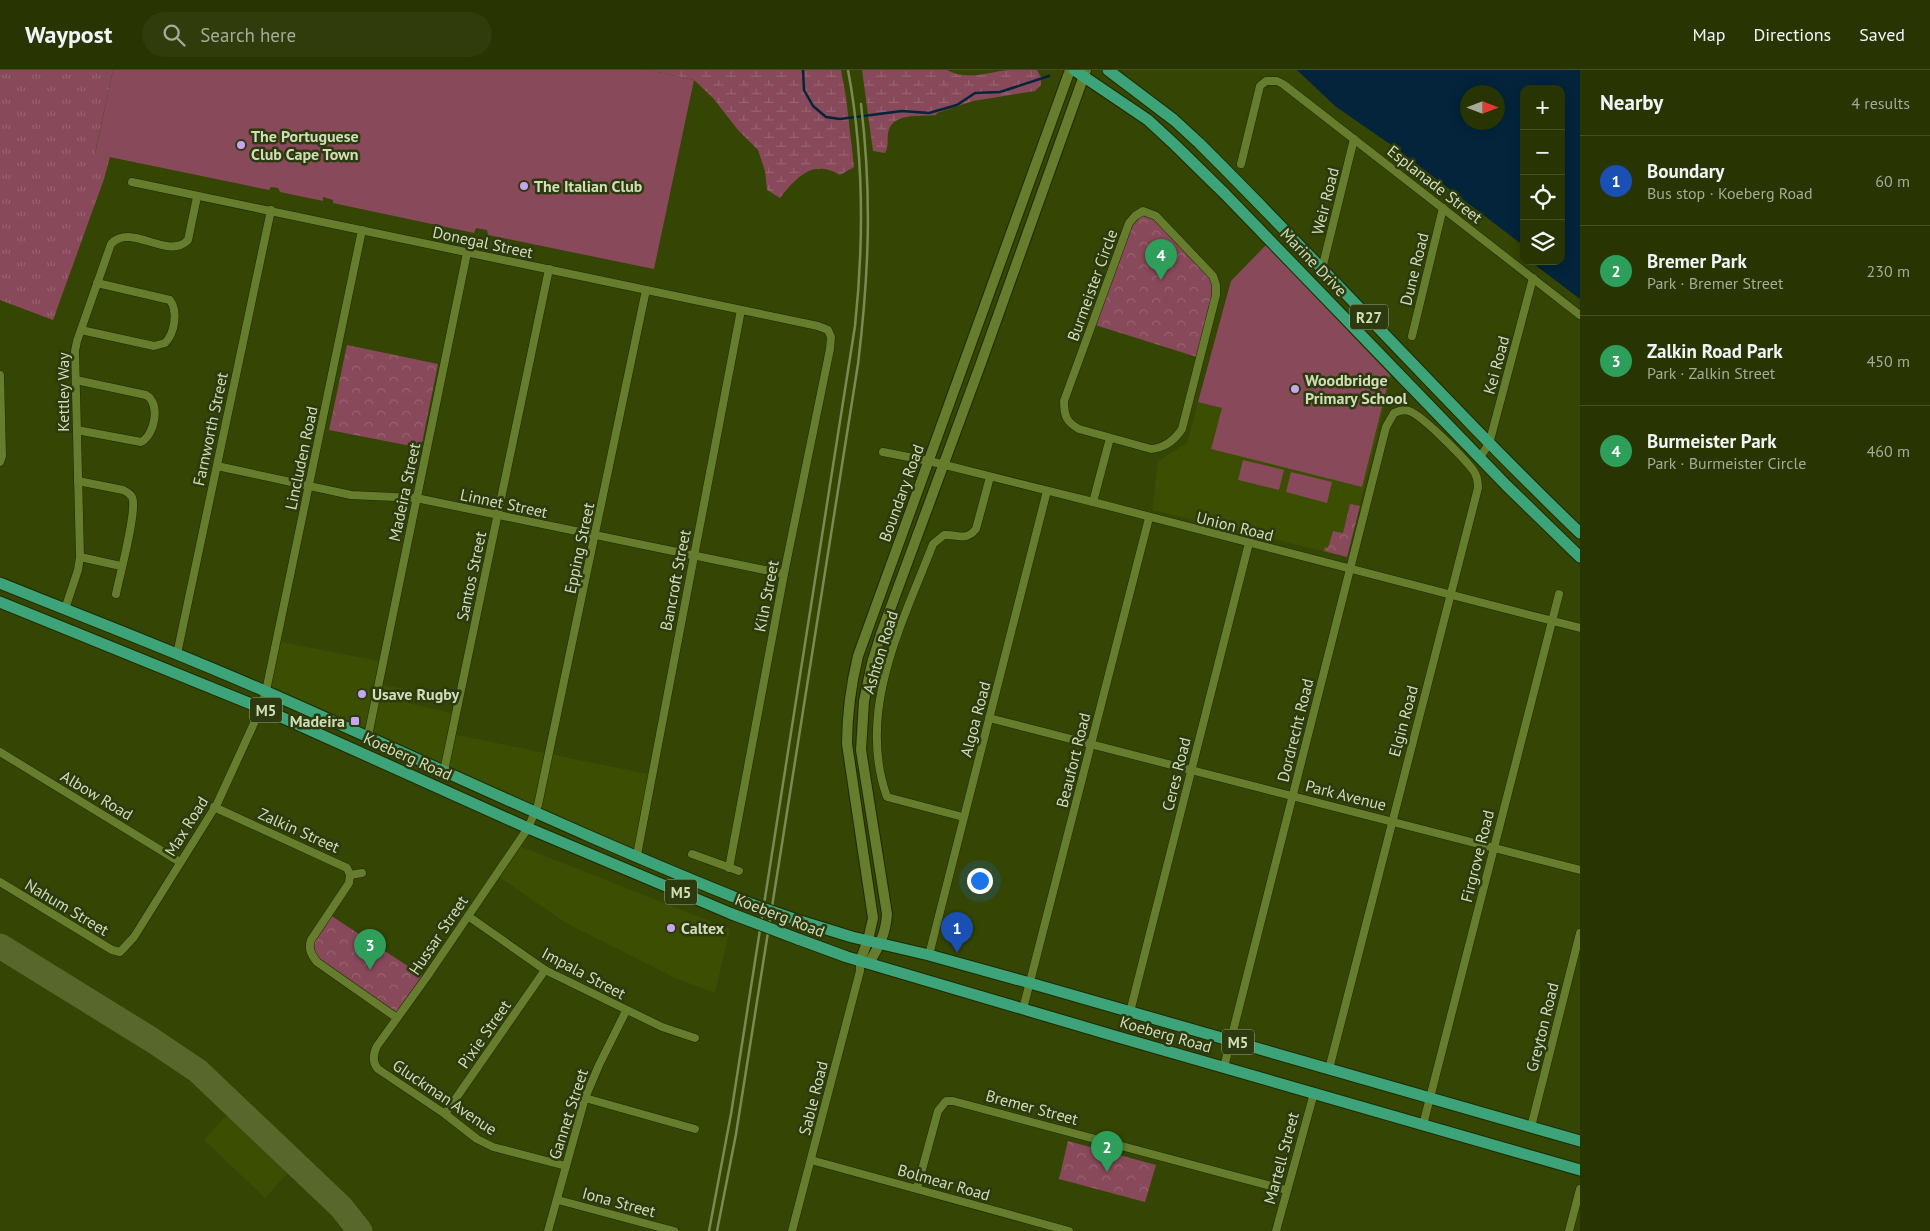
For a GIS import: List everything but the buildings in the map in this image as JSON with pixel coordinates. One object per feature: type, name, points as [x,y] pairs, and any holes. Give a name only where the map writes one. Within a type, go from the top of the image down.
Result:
[{"type":"main road","name":"Boundary Road","points":[[863,965],[873,924],[873,913],[848,759],[847,719],[858,656],[1070,70]]},
{"type":"main road","name":"Marine Drive","points":[[1074,70],[1085,73],[1148,120],[1175,145],[1225,194],[1506,485],[1580,557]]},
{"type":"main road","name":"Marine Drive","points":[[1108,70],[1184,130],[1432,382],[1489,444],[1580,533]]},
{"type":"main road","name":"Boundary Road","points":[[863,965],[881,943],[886,926],[887,908],[864,770],[861,734],[864,701],[870,669],[881,634],[1085,73]]},
{"type":"main road","name":"Koeberg Road","points":[[0,583],[266,691],[535,812],[733,897],[797,920],[868,940],[930,954],[1580,1142]]},
{"type":"main road","name":"Koeberg Road","points":[[0,602],[261,708],[528,828],[732,914],[863,965],[1023,1009],[1580,1170]]},
{"type":"street","name":"Esplanade Street","points":[[1241,164],[1258,90],[1262,83],[1271,80],[1283,84],[1580,315]]},
{"type":"street","name":"Weir Road","points":[[1322,269],[1354,139]]},
{"type":"street","name":"Donegal Street","points":[[132,182],[818,326],[828,330]]},
{"type":"street","name":"Kettley Way","points":[[65,609],[76,578],[80,556],[75,351],[81,330],[111,244],[118,238],[126,237],[172,246],[185,242],[192,225],[197,197]]},
{"type":"street","name":"Dune Road","points":[[1412,336],[1443,208]]},
{"type":"street","name":"Farnworth Street","points":[[177,654],[270,210]]},
{"type":"street","name":"Burmeister Circle","points":[[1148,212],[1156,216],[1213,276],[1216,285],[1216,295],[1182,430],[1176,438],[1160,448],[1151,449],[1110,438],[1079,429],[1070,424],[1066,419],[1064,402],[1129,223],[1139,213],[1148,212]]},
{"type":"street","name":"Lincluden Road","points":[[261,708],[362,230]]},
{"type":"street","name":"Madeira Street","points":[[368,736],[467,253]]},
{"type":"street","name":"Santos Street","points":[[444,771],[549,269]]},
{"type":"street","name":"Kei Road","points":[[1480,457],[1489,444],[1533,278]]},
{"type":"street","points":[[81,330],[154,346],[166,343],[171,334],[175,313],[170,300],[97,283]]},
{"type":"street","name":"Epping Street","points":[[528,828],[535,812],[646,290]]},
{"type":"street","name":"Bancroft Street","points":[[637,855],[741,310]]},
{"type":"street","name":"Kiln Street","points":[[729,868],[784,574],[830,349],[831,336],[828,330]]},
{"type":"street","points":[[0,375],[2,456],[0,462]]},
{"type":"street","points":[[76,380],[146,395],[153,401],[155,411],[149,435],[141,442],[77,430]]},
{"type":"street","name":"Dordrecht Road","points":[[1224,1067],[1388,421],[1394,413],[1406,410]]},
{"type":"street","name":"Elgin Road","points":[[1329,1068],[1477,496],[1478,479],[1468,465],[1425,421],[1412,411],[1406,410]]},
{"type":"street","points":[[1094,502],[1110,438]]},
{"type":"street","name":"Union Road","points":[[883,452],[929,461],[1094,502],[1149,518],[1580,628]]},
{"type":"street","name":"Linnet Street","points":[[217,466],[351,494],[416,498],[784,574]]},
{"type":"street","name":"Ashton Road","points":[[963,817],[888,797],[877,754],[878,710],[888,662],[933,544],[944,535],[966,537],[971,535],[976,529],[990,477]]},
{"type":"street","points":[[78,481],[123,490],[133,498],[133,512],[116,594]]},
{"type":"street","name":"Algoa Road","points":[[930,954],[963,817],[1047,491]]},
{"type":"street","name":"Beaufort Road","points":[[1023,1009],[1149,518]]},
{"type":"street","name":"Ceres Road","points":[[1130,1012],[1249,543]]},
{"type":"street","points":[[80,556],[121,566]]},
{"type":"street","name":"Firgrove Road","points":[[1423,1124],[1559,594]]},
{"type":"street","name":"Max Road","points":[[120,952],[134,937],[217,804],[261,708]]},
{"type":"street","name":"Park Avenue","points":[[990,718],[1580,870]]},
{"type":"street","name":"Albow Road","points":[[0,752],[180,862]]},
{"type":"street","name":"Zalkin Street","points":[[214,807],[345,866],[350,876]]},
{"type":"street","name":"Hussar Street","points":[[373,1059],[377,1046],[528,828]]},
{"type":"street","points":[[692,854],[739,871]]},
{"type":"street","points":[[362,873],[350,876],[348,885],[311,940],[309,949],[317,962],[397,1018]]},
{"type":"street","name":"Nahum Street","points":[[0,882],[112,950],[120,952]]},
{"type":"street","name":"Impala Street","points":[[468,916],[545,970],[626,1011],[662,1027],[695,1038]]},
{"type":"street","name":"Greyton Road","points":[[1531,1128],[1580,933]]},
{"type":"street","name":"Sable Road","points":[[792,1231],[863,965]]},
{"type":"street","name":"Pixie Street","points":[[445,1114],[545,970]]},
{"type":"street","name":"Gannet Street","points":[[548,1231],[585,1098],[626,1011]]},
{"type":"street","name":"Gluckman Avenue","points":[[373,1059],[378,1068],[445,1114],[466,1132],[493,1147],[566,1166]]},
{"type":"street","name":"Martell Street","points":[[1276,1231],[1314,1093]]},
{"type":"street","points":[[585,1098],[695,1130]]},
{"type":"street","name":"Bremer Street","points":[[917,1188],[938,1111],[946,1101],[953,1101],[1286,1190]]},
{"type":"street","name":"Bolmear Road","points":[[811,1160],[1069,1231]]},
{"type":"street","points":[[1569,1231],[1580,1189]]},
{"type":"street","name":"Iona Street","points":[[558,1200],[674,1231]]},
{"type":"street","points":[[1033,1231],[1036,1222]]},
{"type":"shaded area","name":"Woodbridge Primary School","points":[[1266,245],[1392,376],[1347,557],[1152,510],[1158,461],[1187,443],[1231,281]]},
{"type":"shaded area","points":[[276,641],[384,662],[379,684],[410,690],[408,703],[456,714],[453,734],[652,775],[637,855],[266,691]]},
{"type":"shaded area","points":[[517,845],[730,929],[715,993],[675,978],[566,923],[496,875]]},
{"type":"shaded area","points":[[235,1106],[296,1164],[265,1198],[204,1140]]},
{"type":"green space","points":[[0,70],[113,70],[95,153],[110,157],[104,179],[53,320],[0,300]]},
{"type":"green space","name":"The Italian Club","points":[[113,70],[649,70],[694,80],[654,269],[488,235],[487,230],[476,228],[474,233],[333,203],[333,200],[323,197],[323,201],[280,192],[278,188],[271,187],[269,190],[95,154]]},
{"type":"green space","points":[[649,70],[841,70],[854,167],[840,175],[821,169],[813,170],[799,177],[780,198],[767,190],[765,171],[758,150],[738,130],[713,98],[694,80]]},
{"type":"green space","points":[[862,70],[947,70],[962,75],[978,75],[1009,70],[1037,70],[1041,77],[1041,85],[1035,91],[973,101],[937,113],[936,115],[900,119],[891,126],[885,153],[873,151]]},
{"type":"green space","points":[[1152,213],[1216,285],[1200,358],[1092,324],[1135,216]]},
{"type":"green space","name":"Woodbridge Primary School","points":[[1266,245],[1390,375],[1362,487],[1211,449],[1222,408],[1198,402],[1231,281]]},
{"type":"green space","points":[[347,345],[438,364],[421,448],[329,430]]},
{"type":"green space","points":[[1243,460],[1284,470],[1279,490],[1238,480]]},
{"type":"green space","points":[[1291,472],[1332,482],[1327,503],[1286,492]]},
{"type":"green space","points":[[1350,504],[1360,506],[1347,557],[1324,551],[1325,547],[1328,548],[1333,531],[1343,533]]},
{"type":"green space","points":[[330,915],[426,978],[396,1018],[315,962],[311,946]]},
{"type":"green space","points":[[1068,1141],[1156,1165],[1145,1202],[1059,1179]]},
{"type":"water","points":[[1297,70],[1580,70],[1580,299],[1535,265],[1565,265],[1565,85],[1520,85],[1520,243],[1397,149],[1335,106]]},
{"type":"waterway","points":[[803,70],[804,90],[813,106],[826,117],[840,119],[902,111],[929,113],[957,105],[975,93],[1000,92],[1049,76]]},
{"type":"taxiway","points":[[0,946],[152,1040],[198,1071],[341,1207],[360,1231]]},
{"type":"railway","points":[[709,1231],[731,1114],[855,326],[860,262],[861,198],[857,134],[848,70]]},
{"type":"railway","points":[[717,1231],[736,1134],[858,364],[865,298],[868,234],[867,171],[861,104]]},
{"type":"place","name":"The Portuguese Club Cape Town","points":[[241,145]]},
{"type":"place","name":"The Italian Club","points":[[524,186]]},
{"type":"place","name":"Burmeister Park","points":[[1161,280]]},
{"type":"place","name":"Woodbridge Primary School","points":[[1295,389]]},
{"type":"place","name":"Usave Rugby","points":[[362,694]]},
{"type":"place","name":"Madeira","points":[[355,721]]},
{"type":"place","name":"Caltex","points":[[671,928]]},
{"type":"place","name":"Boundary","points":[[957,953]]},
{"type":"place","name":"Zalkin Road Park","points":[[370,970]]},
{"type":"place","name":"Bremer Park","points":[[1107,1172]]}]
